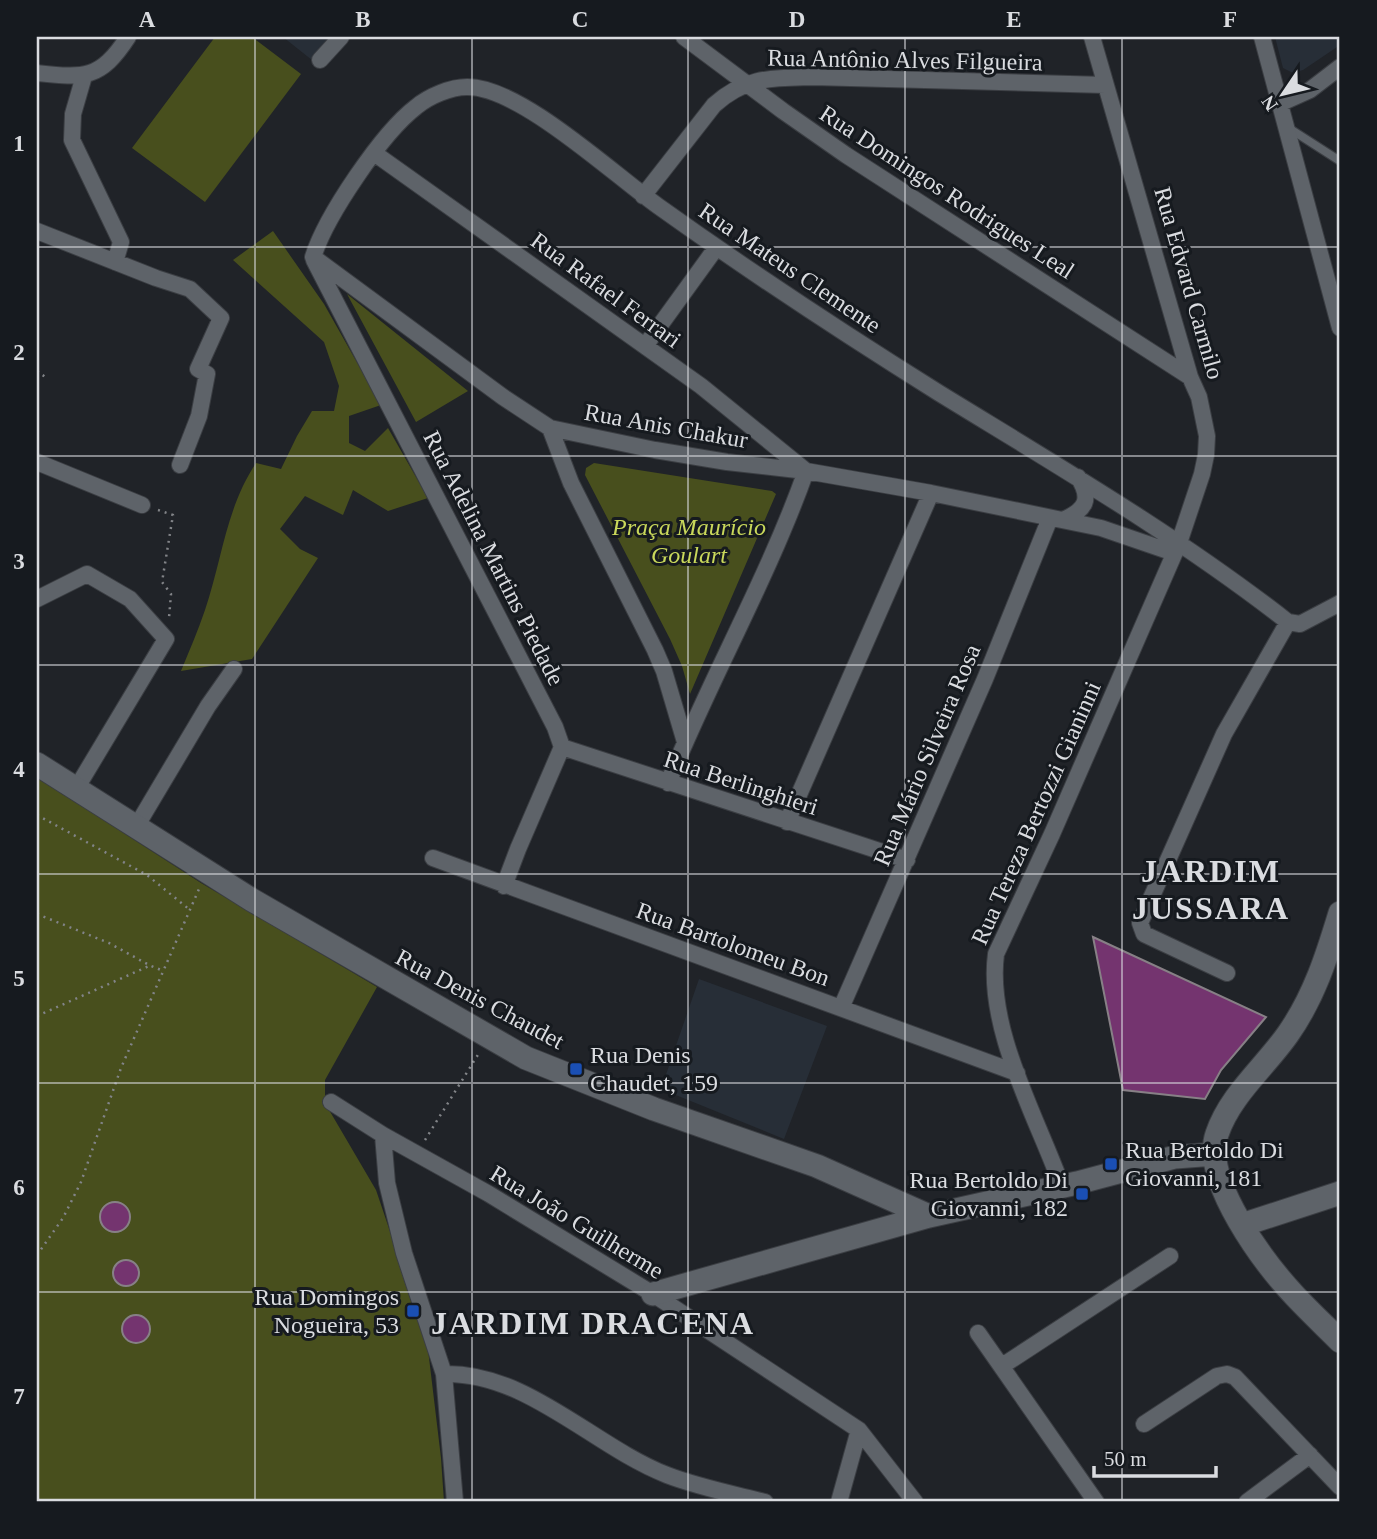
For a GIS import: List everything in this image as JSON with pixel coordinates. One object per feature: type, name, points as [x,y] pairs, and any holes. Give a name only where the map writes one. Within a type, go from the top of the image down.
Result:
[{"type":"street","points":[[320,60],[341,37]]},
{"type":"street","name":"Rua Domingos Rodrigues Leal","points":[[684,37],[846,155],[1190,377]]},
{"type":"street","name":"Rua Edvard Carmilo","points":[[1092,37],[1204,418],[1206,455],[1202,474],[1176,548]]},
{"type":"street","points":[[1262,37],[1340,328]]},
{"type":"street","points":[[37,73],[84,76],[92,74],[110,60],[121,39]]},
{"type":"street","points":[[1279,104],[1310,90],[1340,67]]},
{"type":"street","points":[[84,76],[73,114],[72,140],[121,242],[115,262]]},
{"type":"street","name":"Rua Antônio Alves Filgueira","points":[[747,83],[772,78],[813,77],[1105,85]]},
{"type":"street","points":[[643,196],[715,105],[728,93],[747,83]]},
{"type":"street","name":"Rua Mateus Clemente","points":[[313,257],[325,227],[374,153],[417,106],[453,89],[476,87],[501,94],[533,112],[716,248],[828,323],[1078,477],[1176,548],[1288,622]]},
{"type":"street","name":"Rua Rafael Ferrari","points":[[374,153],[646,346],[740,416],[806,471]]},
{"type":"street","points":[[37,231],[190,289],[221,318],[198,369],[207,374],[198,416],[180,465]]},
{"type":"street","points":[[646,346],[716,248]]},
{"type":"street","name":"Rua Anis Chakur","points":[[313,257],[503,397],[550,428],[655,450],[806,471],[862,483],[931,493],[1101,528],[1176,548]]},
{"type":"street","name":"Rua Adelina Martins Piedade","points":[[313,257],[323,281],[456,532],[555,727],[562,747]]},
{"type":"street","points":[[550,428],[572,483],[655,650],[685,742]]},
{"type":"street","points":[[37,462],[142,505]]},
{"type":"street","points":[[668,783],[715,674],[758,589],[806,471]]},
{"type":"street","points":[[1056,519],[1079,511],[1087,497],[1078,477]]},
{"type":"street","points":[[787,822],[931,493]]},
{"type":"street","name":"Rua Mário Silveira Rosa","points":[[841,1008],[1056,519]]},
{"type":"street","name":"Rua Tereza Bertozzi Gianinni","points":[[1062,1187],[1007,1043],[995,990],[996,954],[1176,548]]},
{"type":"street","points":[[37,599],[87,574],[130,599],[166,639],[76,789]]},
{"type":"street","points":[[1227,973],[1144,934],[1140,923],[1224,734],[1288,622],[1300,624],[1340,603]]},
{"type":"street","points":[[136,827],[208,706],[234,669]]},
{"type":"street","points":[[504,886],[562,747]]},
{"type":"street","name":"Rua Berlinghieri","points":[[562,747],[907,860]]},
{"type":"street","name":"Rua Denis Chaudet","points":[[37,764],[136,827],[204,877],[526,1059],[654,1109],[817,1166],[929,1216]]},
{"type":"street","name":"Rua Bartolomeu Bon","points":[[433,858],[1017,1073]]},
{"type":"street","points":[[1340,913],[1306,1005],[1287,1035],[1223,1120],[1217,1133],[1215,1154],[1222,1182],[1242,1225],[1280,1279],[1340,1341]]},
{"type":"street","name":"Rua João Guilherme","points":[[331,1102],[653,1294],[859,1430],[915,1502]]},
{"type":"street","points":[[383,1135],[387,1183],[404,1253],[444,1374],[455,1502]]},
{"type":"street","points":[[653,1294],[929,1216],[1062,1187],[1175,1157],[1215,1154]]},
{"type":"street","points":[[1242,1225],[1340,1193]]},
{"type":"street","points":[[1002,1366],[1170,1256]]},
{"type":"street","points":[[978,1333],[1096,1502]]},
{"type":"street","points":[[444,1374],[481,1377],[504,1385],[552,1409],[625,1454],[667,1475],[765,1502]]},
{"type":"street","points":[[1144,1424],[1217,1376],[1227,1374],[1235,1377],[1340,1487]]},
{"type":"street","points":[[839,1502],[859,1430]]},
{"type":"street","points":[[1247,1502],[1310,1455]]},
{"type":"lane","points":[[1284,125],[1340,161]]},
{"type":"path","points":[[37,371],[48,379]]},
{"type":"path","points":[[142,505],[173,515],[162,582],[171,594],[166,639]]},
{"type":"path","points":[[37,815],[147,875],[190,909]]},
{"type":"path","points":[[37,1255],[63,1218],[81,1182],[121,1068],[204,877]]},
{"type":"path","points":[[37,914],[110,943],[163,970]]},
{"type":"path","points":[[37,1016],[149,965]]},
{"type":"path","points":[[416,1154],[487,1038]]},
{"type":"shaded area","points":[[283,37],[345,37],[322,68]]},
{"type":"shaded area","points":[[1275,37],[1340,37],[1340,45],[1303,70],[1293,73],[1283,68]]},
{"type":"shaded area","points":[[699,979],[827,1026],[784,1139],[661,1089]]},
{"type":"green space","points":[[215,37],[252,37],[301,74],[205,202],[132,148]]},
{"type":"green space","points":[[273,231],[324,304],[381,405],[349,416],[349,443],[365,451],[388,428],[428,498],[388,511],[353,490],[343,515],[305,496],[280,529],[300,549],[318,558],[252,659],[181,671],[205,610],[231,516],[256,463],[281,469],[312,411],[334,411],[339,386],[324,342],[233,260]]},
{"type":"green space","points":[[347,294],[468,391],[416,422]]},
{"type":"green space","name":"Praça Maurício Goulart","points":[[594,463],[772,491],[776,494],[690,694],[670,639],[585,475],[586,468]]},
{"type":"green space","points":[[37,777],[201,883],[377,987],[325,1080],[325,1103],[376,1190],[427,1341],[444,1502],[37,1502]]},
{"type":"building","points":[[1093,937],[1266,1017],[1221,1070],[1205,1099],[1123,1090]]},
{"type":"building","points":[[115,1202],[126,1206],[130,1217],[126,1228],[115,1232],[104,1228],[100,1217],[104,1206]]},
{"type":"building","points":[[126,1260],[135,1264],[139,1273],[135,1282],[126,1286],[117,1282],[113,1273],[117,1264]]},
{"type":"building","points":[[136,1315],[146,1319],[150,1329],[146,1339],[136,1343],[126,1339],[122,1329],[126,1319]]},
{"type":"place","name":"Rua Denis Chaudet, 159","points":[[576,1069]]},
{"type":"place","name":"Rua Bertoldo Di Giovanni, 181","points":[[1111,1164]]},
{"type":"place","name":"Rua Bertoldo Di Giovanni, 182","points":[[1082,1194]]},
{"type":"place","name":"Rua Domingos Nogueira, 53","points":[[413,1311]]},
{"type":"district","name":"JARDIM JUSSARA","points":[[1211,890]]},
{"type":"district","name":"JARDIM DRACENA","points":[[593,1323]]}]
